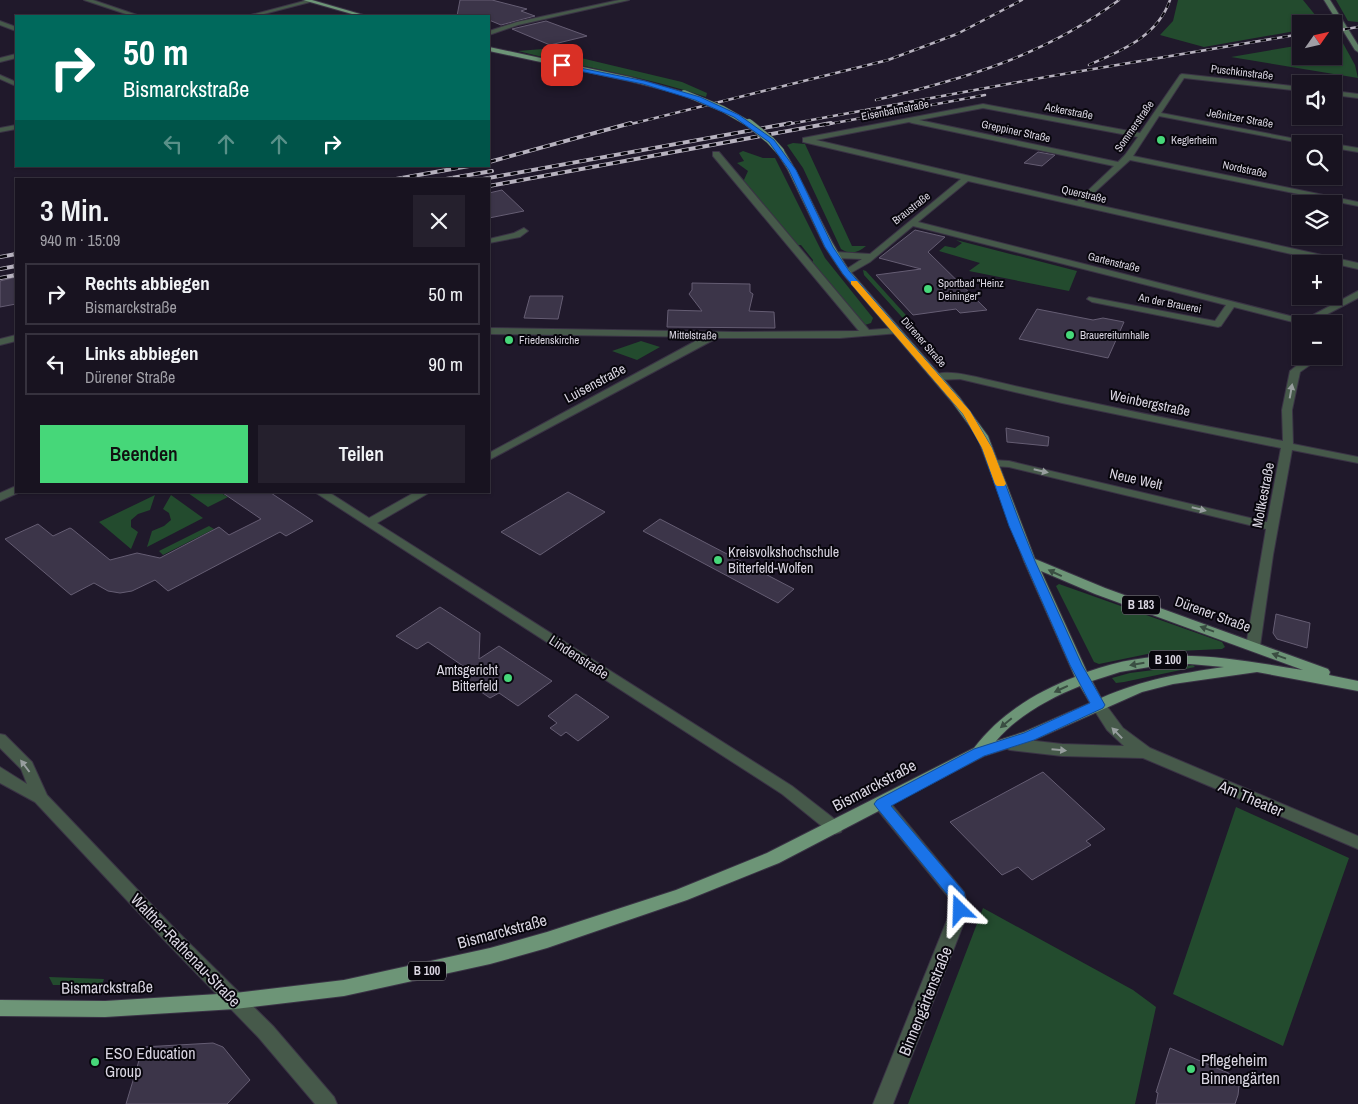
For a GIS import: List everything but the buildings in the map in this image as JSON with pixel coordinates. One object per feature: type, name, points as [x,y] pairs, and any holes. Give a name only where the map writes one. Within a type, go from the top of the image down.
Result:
[{"type":"main road","points":[[309,1],[360,15]]},
{"type":"main road","name":"Dürener Straße","points":[[490,49],[630,79],[684,94],[709,103],[745,121],[760,131],[780,151],[792,170],[835,255],[846,272],[936,377],[975,426],[993,463],[1015,526],[1030,561],[1084,679],[1098,705]]},
{"type":"main road","name":"Dürener Straße","points":[[1030,561],[1067,579],[1358,686]]},
{"type":"main road","name":"Bismarckstraße","points":[[979,752],[994,733],[1009,719],[1047,695],[1112,669],[1160,660],[1189,659],[1320,677],[1358,686]]},
{"type":"main road","name":"Bismarckstraße","points":[[0,1008],[105,1009],[235,1001],[344,988],[481,958],[547,940],[681,895],[774,858],[882,804],[979,752],[1010,744],[1138,688],[1164,681],[1255,668]]},
{"type":"street","points":[[87,0],[134,15]]},
{"type":"street","points":[[490,33],[517,24],[626,0]]},
{"type":"street","points":[[1327,0],[1358,50]]},
{"type":"street","points":[[254,15],[309,1]]},
{"type":"street","points":[[0,23],[15,29]]},
{"type":"street","points":[[0,60],[15,56]]},
{"type":"street","name":"Puschkinstraße","points":[[1180,77],[1191,76],[1292,88]]},
{"type":"street","points":[[0,77],[15,84]]},
{"type":"street","name":"Sommerstraße","points":[[1078,204],[1128,157],[1180,77]]},
{"type":"street","points":[[1342,94],[1358,96]]},
{"type":"street","name":"Eisenbahnstraße","points":[[806,140],[976,106],[990,107]]},
{"type":"street","name":"Ackerstraße","points":[[990,107],[1143,136]]},
{"type":"street","name":"Jeßnitzer Straße","points":[[1157,114],[1292,139]]},
{"type":"street","name":"Greppiner Straße","points":[[908,119],[1120,165]]},
{"type":"street","points":[[0,130],[15,127]]},
{"type":"street","name":"Querstraße","points":[[806,140],[1078,204],[1358,266]]},
{"type":"street","points":[[1342,147],[1358,150]]},
{"type":"street","points":[[716,154],[867,334]]},
{"type":"street","name":"Nordstraße","points":[[1128,157],[1358,204]]},
{"type":"street","name":"Braustraße","points":[[846,272],[860,265],[967,178]]},
{"type":"street","name":"Gartenstraße","points":[[910,223],[1292,319]]},
{"type":"street","points":[[490,240],[517,235],[524,231]]},
{"type":"street","points":[[835,255],[869,256]]},
{"type":"street","points":[[1320,315],[1358,294]]},
{"type":"street","name":"An der Brauerei","points":[[1092,299],[1218,324],[1232,303]]},
{"type":"street","name":"Mittelstraße","points":[[490,331],[716,335],[867,334],[896,332]]},
{"type":"street","name":"Luisenstraße","points":[[490,456],[716,335]]},
{"type":"street","points":[[0,342],[15,338]]},
{"type":"street","points":[[0,347],[15,344]]},
{"type":"street","name":"Moltkestraße","points":[[1253,646],[1272,527],[1288,446],[1288,410],[1295,371],[1303,365]]},
{"type":"street","name":"Weinbergstraße","points":[[936,377],[960,376],[1062,400],[1358,460]]},
{"type":"street","name":"Neue Welt","points":[[993,463],[1019,466],[1272,527]]},
{"type":"street","points":[[0,497],[15,490]]},
{"type":"street","name":"Lindenstraße","points":[[322,493],[787,790],[835,828]]},
{"type":"street","points":[[368,522],[422,493]]},
{"type":"street","name":"Am Theater","points":[[1098,705],[1114,730],[1126,741],[1145,752],[1358,843]]},
{"type":"street","name":"Walther-Rathenau-Straße","points":[[0,739],[27,766],[42,798],[162,926],[266,1032],[328,1104]]},
{"type":"street","name":"Am Theater","points":[[1010,744],[1062,750],[1145,752]]},
{"type":"street","name":"Walther-Rathenau-Straße","points":[[0,773],[8,781],[42,798]]},
{"type":"street","name":"Binnengärtenstraße","points":[[882,804],[958,896],[960,910],[883,1104]]},
{"type":"green space","points":[[1178,0],[1303,0],[1315,15],[1292,15],[1292,32],[1204,47],[1160,35],[1173,21]]},
{"type":"green space","points":[[1336,0],[1358,0],[1358,22],[1348,21]]},
{"type":"green space","points":[[1342,41],[1355,65],[1358,78],[1342,75],[1231,57],[1292,47],[1292,65],[1342,65]]},
{"type":"green space","points":[[543,49],[682,82],[707,93],[706,97],[636,77],[518,51]]},
{"type":"green space","points":[[793,143],[805,144],[852,246],[866,246],[857,252],[851,253],[841,249],[803,168],[787,145]]},
{"type":"green space","points":[[743,151],[763,158],[775,158],[825,258],[873,318],[871,323],[865,325],[812,264],[813,260],[801,245],[795,245],[743,182],[748,171],[737,163],[744,161],[739,153]]},
{"type":"green space","points":[[956,240],[1077,271],[1069,291],[969,271],[980,263],[939,251],[945,246],[955,248],[962,243]]},
{"type":"green space","points":[[863,270],[914,324],[909,325],[864,275]]},
{"type":"green space","points":[[641,341],[660,347],[637,360],[612,351]]},
{"type":"green space","points":[[188,493],[221,493],[228,497],[208,507]]},
{"type":"green space","points":[[155,495],[150,510],[138,514],[131,520],[131,527],[138,532],[131,549],[99,522]]},
{"type":"green space","points":[[171,495],[203,518],[147,547],[152,531],[164,526],[171,520],[169,513],[163,509]]},
{"type":"green space","points":[[209,526],[214,529],[163,555],[159,551]]},
{"type":"green space","points":[[1059,584],[1222,642],[1225,647],[1222,649],[1157,652],[1099,664],[1094,662],[1056,586]]},
{"type":"green space","points":[[1193,665],[1195,667],[1124,682],[1116,683],[1112,678],[1130,673]]},
{"type":"green space","points":[[1236,807],[1349,858],[1283,1046],[1173,994]]},
{"type":"green space","points":[[983,908],[1133,990],[1156,1007],[1135,1104],[908,1104]]},
{"type":"green space","points":[[49,977],[104,979],[102,985],[53,985]]},
{"type":"railway","points":[[627,125],[888,60],[957,34],[1022,0]]},
{"type":"railway","points":[[876,100],[972,74],[1003,63],[1062,36],[1119,0]]},
{"type":"railway","points":[[1089,65],[1126,48],[1147,33],[1164,13],[1170,0]]},
{"type":"railway","points":[[1342,30],[1358,27]]},
{"type":"railway","points":[[784,125],[1046,77],[1292,36]]},
{"type":"railway","points":[[824,125],[985,95]]},
{"type":"railway","points":[[490,162],[631,123]]},
{"type":"railway","points":[[488,178],[791,123]]},
{"type":"railway","points":[[490,186],[831,123]]},
{"type":"railway","points":[[402,178],[463,167]]},
{"type":"railway","points":[[452,178],[492,171]]},
{"type":"railway","points":[[0,257],[15,254]]},
{"type":"railway","points":[[0,269],[15,266]]},
{"type":"railway","points":[[0,278],[15,275]]},
{"type":"slow traffic","points":[[854,283],[967,413],[982,436],[1000,484]]},
{"type":"place","name":"Keglerheim","points":[[1161,140]]},
{"type":"place","name":"Sportbad \"Heinz Deininger\"","points":[[928,289]]},
{"type":"place","name":"Brauereiturnhalle","points":[[1070,335]]},
{"type":"place","name":"Friedenskirche","points":[[509,340]]},
{"type":"place","name":"Kreisvolkshochschule Bitterfeld-Wolfen","points":[[718,560]]},
{"type":"place","name":"Amtsgericht Bitterfeld","points":[[508,678]]},
{"type":"place","name":"ESO Education Group","points":[[95,1062]]},
{"type":"place","name":"Pflegeheim Binnengärten","points":[[1191,1069]]},
{"type":"route","points":[[562,65],[617,76],[698,98],[737,116],[760,131],[784,156],[829,247],[846,272],[967,413],[982,436],[1030,561],[1076,665],[1098,705],[1010,744],[979,752],[882,804],[958,896],[960,910]]}]
